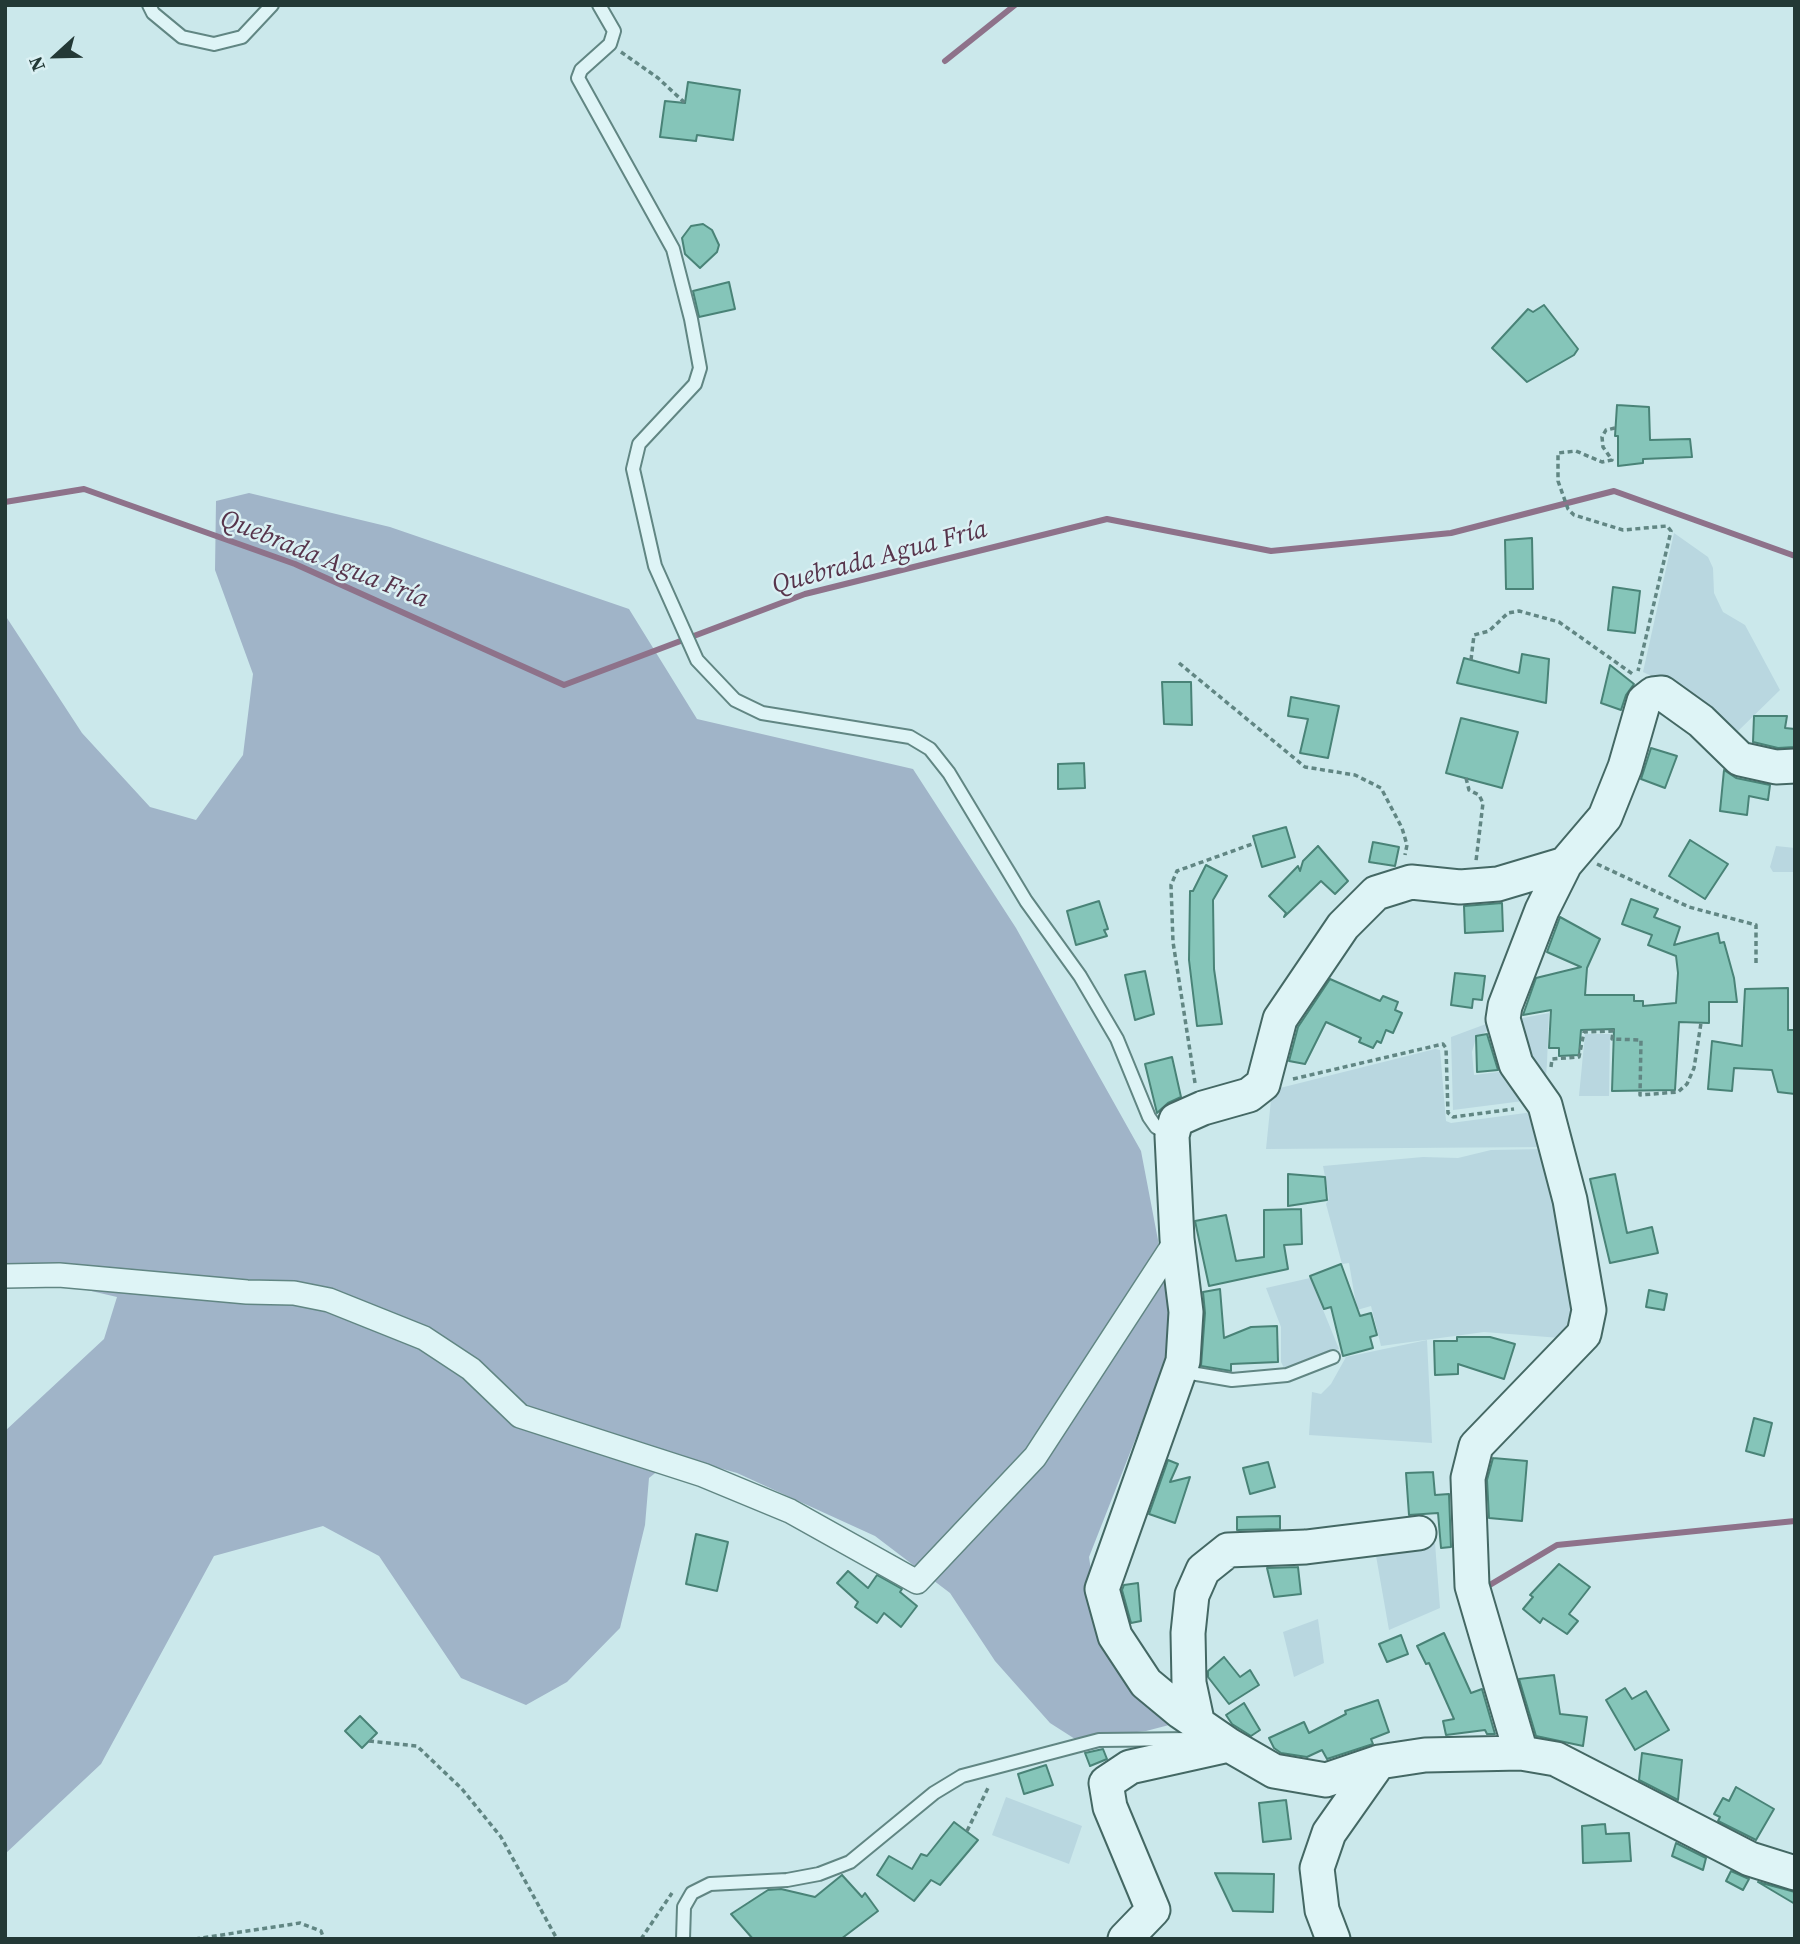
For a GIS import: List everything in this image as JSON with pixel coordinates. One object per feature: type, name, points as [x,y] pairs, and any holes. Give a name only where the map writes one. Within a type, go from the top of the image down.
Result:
[{"type":"street","points":[[1521,1753],[1472,1586],[1468,1478],[1476,1446],[1584,1334],[1589,1310],[1570,1200],[1545,1105],[1516,1064],[1503,1019],[1542,909],[1571,858],[1605,817],[1625,767],[1644,701],[1653,694],[1662,694],[1701,721],[1740,759],[1776,767],[1795,766]]},
{"type":"street","points":[[1571,858],[1497,884],[1469,887],[1411,882],[1376,893],[1343,926],[1280,1019],[1263,1084],[1249,1094],[1203,1108],[1176,1120],[1172,1136],[1177,1239],[1186,1312],[1183,1361],[1102,1589],[1115,1636],[1146,1683],[1215,1737],[1274,1771],[1326,1780],[1379,1762],[1425,1755],[1521,1753],[1556,1759],[1750,1859],[1795,1872]]},
{"type":"street","points":[[5,1276],[59,1275],[247,1292],[295,1293],[329,1300],[424,1338],[471,1368],[520,1416],[703,1475],[790,1511],[917,1582],[1035,1457],[1177,1239]]},
{"type":"street","points":[[1215,1737],[1189,1683],[1188,1633],[1192,1595],[1203,1570],[1228,1550],[1306,1547],[1419,1533]]},
{"type":"street","points":[[1125,1939],[1153,1910],[1110,1807],[1106,1783],[1130,1767],[1215,1737]]},
{"type":"street","points":[[1333,1939],[1322,1910],[1317,1867],[1329,1833],[1379,1762]]},
{"type":"lane","points":[[149,5],[153,13],[182,37],[214,44],[242,37],[272,5]]},
{"type":"lane","points":[[599,5],[614,31],[610,44],[582,70],[578,78],[673,249],[700,368],[695,384],[639,444],[634,468],[655,565],[687,632],[697,660],[735,701],[762,713],[910,737],[930,748],[949,773],[1026,901],[1080,976],[1117,1039],[1149,1117],[1156,1127],[1172,1136]]},
{"type":"lane","points":[[1179,1371],[1232,1380],[1287,1375],[1333,1357]]},
{"type":"lane","points":[[683,1939],[684,1907],[692,1893],[710,1884],[786,1880],[819,1874],[850,1862],[934,1793],[962,1776],[1099,1740],[1215,1737]]},
{"type":"path","points":[[610,44],[658,79],[685,103]]},
{"type":"path","points":[[1472,660],[1474,635],[1489,631],[1508,612],[1519,611],[1559,622],[1636,676],[1642,663],[1671,531],[1668,526],[1623,530],[1574,515],[1568,509],[1558,481],[1558,453],[1576,452],[1602,461],[1612,460],[1603,447],[1602,438],[1606,430],[1615,428]]},
{"type":"path","points":[[1179,663],[1305,767],[1355,775],[1381,788],[1402,828],[1407,845],[1397,886]]},
{"type":"path","points":[[1466,778],[1469,790],[1479,796],[1483,803],[1476,859],[1469,887]]},
{"type":"path","points":[[1203,1108],[1194,1082],[1173,942],[1171,885],[1177,872],[1255,843]]},
{"type":"path","points":[[1571,858],[1661,896],[1726,919],[1756,925],[1756,965]]},
{"type":"path","points":[[1263,1084],[1443,1044],[1446,1048],[1448,1113],[1453,1117],[1545,1105],[1551,1085],[1552,1059],[1579,1058],[1584,1032],[1613,1031],[1612,1039],[1641,1040],[1640,1094],[1678,1092],[1687,1084],[1695,1068],[1701,1023]]},
{"type":"path","points":[[369,1741],[417,1746],[462,1789],[501,1837],[556,1939]]},
{"type":"path","points":[[967,1831],[998,1768]]},
{"type":"path","points":[[195,1939],[300,1923],[321,1931],[324,1939]]},
{"type":"shaded area","points":[[249,493],[390,527],[629,609],[697,719],[913,769],[1016,928],[1141,1151],[1166,1282],[1172,1346],[1089,1557],[1103,1650],[1173,1724],[1146,1731],[1075,1739],[1050,1723],[995,1661],[950,1593],[875,1536],[737,1473],[684,1458],[674,1458],[649,1478],[645,1525],[620,1628],[567,1682],[526,1705],[461,1678],[379,1556],[323,1526],[214,1556],[101,1764],[5,1854],[5,1431],[104,1339],[117,1297],[5,1271],[5,615],[82,733],[150,807],[196,820],[243,755],[253,674],[215,570],[216,501]]},
{"type":"shaded area","points":[[1674,533],[1708,557],[1713,568],[1714,593],[1723,612],[1745,625],[1780,690],[1735,734],[1677,688],[1643,672]]},
{"type":"shaded area","points":[[1776,846],[1795,848],[1795,872],[1773,872],[1770,867]]},
{"type":"shaded area","points":[[1549,1013],[1547,1063],[1545,1090],[1512,1020]]},
{"type":"shaded area","points":[[1486,1024],[1490,1029],[1476,1038],[1472,1052],[1474,1075],[1514,1070],[1523,1101],[1453,1110],[1451,1037]]},
{"type":"shaded area","points":[[1585,1034],[1610,1034],[1609,1096],[1579,1096]]},
{"type":"shaded area","points":[[1435,1049],[1440,1050],[1446,1121],[1451,1123],[1533,1112],[1547,1147],[1266,1149],[1272,1090]]},
{"type":"shaded area","points":[[1547,1149],[1571,1260],[1573,1339],[1484,1332],[1381,1346],[1371,1306],[1357,1310],[1349,1263],[1342,1264],[1326,1204],[1329,1198],[1323,1166],[1423,1157],[1458,1158],[1491,1150]]},
{"type":"shaded area","points":[[1310,1278],[1339,1349],[1285,1370],[1281,1362],[1281,1327],[1266,1288]]},
{"type":"shaded area","points":[[1427,1340],[1432,1443],[1309,1435],[1312,1392],[1321,1394],[1331,1384],[1346,1357]]},
{"type":"shaded area","points":[[1435,1543],[1440,1608],[1389,1630],[1375,1550]]},
{"type":"shaded area","points":[[1318,1619],[1324,1663],[1294,1677],[1283,1632]]},
{"type":"shaded area","points":[[1006,1797],[1082,1826],[1069,1864],[992,1835]]},
{"type":"building","points":[[688,82],[740,90],[733,140],[697,135],[696,141],[660,137],[665,101],[685,103]]},
{"type":"building","points":[[703,224],[712,230],[719,245],[717,252],[700,268],[685,254],[682,238],[691,226]]},
{"type":"building","points":[[729,282],[735,309],[699,317],[693,291]]},
{"type":"building","points":[[1544,305],[1578,349],[1574,355],[1527,382],[1492,348],[1528,309],[1533,312]]},
{"type":"building","points":[[1617,405],[1649,407],[1650,440],[1690,439],[1692,457],[1643,459],[1643,463],[1618,466],[1618,436],[1615,436]]},
{"type":"building","points":[[1532,538],[1533,589],[1506,589],[1505,540]]},
{"type":"building","points":[[1613,587],[1640,591],[1635,633],[1608,630]]},
{"type":"building","points":[[1522,654],[1549,659],[1546,703],[1457,683],[1464,658],[1519,673]]},
{"type":"building","points":[[1610,665],[1634,684],[1626,695],[1621,710],[1601,703]]},
{"type":"building","points":[[1162,682],[1191,682],[1192,725],[1164,724]]},
{"type":"building","points":[[1291,697],[1339,706],[1328,758],[1300,753],[1308,719],[1288,716]]},
{"type":"building","points":[[1754,716],[1787,716],[1785,728],[1795,729],[1795,747],[1778,748],[1753,742]]},
{"type":"building","points":[[1461,718],[1518,732],[1502,788],[1446,773]]},
{"type":"building","points":[[1651,748],[1677,756],[1665,788],[1641,779]]},
{"type":"building","points":[[1084,763],[1085,788],[1058,789],[1058,764]]},
{"type":"building","points":[[1724,770],[1736,778],[1770,785],[1768,800],[1749,796],[1747,815],[1720,811]]},
{"type":"building","points":[[1286,827],[1295,857],[1262,867],[1253,836]]},
{"type":"building","points":[[1690,840],[1728,864],[1705,899],[1669,876]]},
{"type":"building","points":[[1373,842],[1399,847],[1395,866],[1369,862]]},
{"type":"building","points":[[1318,846],[1348,881],[1335,894],[1321,881],[1284,917],[1286,913],[1269,896],[1298,866],[1300,871],[1303,861]]},
{"type":"building","points":[[1206,865],[1227,876],[1213,900],[1214,969],[1222,1024],[1197,1026],[1189,960],[1190,891],[1193,891]]},
{"type":"building","points":[[1631,899],[1658,909],[1654,917],[1680,927],[1674,945],[1718,933],[1720,943],[1724,942],[1734,978],[1737,1002],[1709,1002],[1709,1023],[1679,1022],[1675,1090],[1612,1091],[1614,1029],[1581,1030],[1579,1055],[1559,1056],[1559,1048],[1549,1048],[1551,1010],[1523,1015],[1536,978],[1581,967],[1547,952],[1560,917],[1600,939],[1587,968],[1585,995],[1634,995],[1634,1001],[1643,1001],[1643,1006],[1676,1003],[1676,956],[1648,945],[1652,935],[1622,924]]},
{"type":"building","points":[[1099,901],[1108,929],[1104,930],[1107,936],[1076,945],[1067,911]]},
{"type":"building","points":[[1502,903],[1503,931],[1465,933],[1464,906]]},
{"type":"building","points":[[1145,971],[1154,1014],[1135,1020],[1125,975]]},
{"type":"building","points":[[1455,973],[1485,976],[1482,1000],[1473,999],[1472,1008],[1451,1005]]},
{"type":"building","points":[[1330,979],[1380,1001],[1383,996],[1398,1002],[1395,1010],[1402,1013],[1393,1033],[1386,1030],[1381,1043],[1377,1041],[1373,1048],[1359,1042],[1361,1038],[1326,1022],[1305,1064],[1289,1061],[1298,1027]]},
{"type":"building","points":[[1788,988],[1788,1030],[1795,1030],[1795,1094],[1778,1092],[1772,1070],[1734,1068],[1732,1091],[1708,1089],[1712,1041],[1742,1046],[1745,989]]},
{"type":"building","points":[[1487,1034],[1498,1070],[1477,1072],[1476,1036]]},
{"type":"building","points":[[1172,1057],[1181,1097],[1168,1103],[1157,1113],[1145,1064]]},
{"type":"building","points":[[1288,1174],[1325,1177],[1327,1200],[1288,1206]]},
{"type":"building","points":[[1615,1174],[1627,1233],[1652,1227],[1658,1253],[1610,1263],[1590,1179]]},
{"type":"building","points":[[1301,1209],[1302,1244],[1284,1245],[1288,1269],[1209,1286],[1195,1221],[1226,1215],[1236,1261],[1264,1257],[1264,1210]]},
{"type":"building","points":[[1341,1264],[1360,1316],[1371,1313],[1377,1335],[1370,1337],[1373,1348],[1343,1356],[1331,1307],[1324,1309],[1310,1276]]},
{"type":"building","points":[[1220,1289],[1224,1338],[1251,1327],[1277,1326],[1278,1362],[1231,1364],[1231,1371],[1201,1366],[1205,1313],[1203,1292]]},
{"type":"building","points":[[1649,1290],[1667,1294],[1664,1310],[1646,1307]]},
{"type":"building","points":[[1457,1337],[1490,1337],[1515,1344],[1504,1379],[1458,1364],[1458,1374],[1435,1375],[1434,1341],[1457,1341]]},
{"type":"building","points":[[1754,1418],[1772,1423],[1764,1456],[1746,1451]]},
{"type":"building","points":[[1493,1458],[1527,1461],[1522,1521],[1489,1518],[1487,1480]]},
{"type":"building","points":[[1168,1460],[1178,1464],[1170,1482],[1190,1477],[1175,1523],[1149,1514]]},
{"type":"building","points":[[1268,1462],[1275,1487],[1250,1494],[1243,1468]]},
{"type":"building","points":[[1433,1472],[1435,1495],[1449,1494],[1451,1547],[1441,1548],[1438,1513],[1409,1515],[1406,1473]]},
{"type":"building","points":[[1280,1516],[1280,1529],[1237,1530],[1237,1517]]},
{"type":"building","points":[[696,1534],[728,1542],[717,1591],[686,1584]]},
{"type":"building","points":[[1559,1564],[1590,1587],[1569,1614],[1578,1621],[1567,1634],[1543,1618],[1540,1623],[1523,1609],[1533,1597],[1530,1595]]},
{"type":"building","points":[[1298,1567],[1301,1594],[1274,1597],[1267,1568]]},
{"type":"building","points":[[848,1571],[868,1588],[877,1575],[902,1589],[900,1592],[917,1606],[901,1627],[884,1613],[877,1623],[855,1607],[858,1602],[837,1583]]},
{"type":"building","points":[[1138,1583],[1141,1621],[1131,1623],[1122,1590],[1124,1585]]},
{"type":"building","points":[[1444,1633],[1471,1693],[1482,1689],[1495,1734],[1487,1734],[1485,1730],[1446,1735],[1443,1721],[1454,1719],[1429,1663],[1426,1664],[1417,1646]]},
{"type":"building","points":[[1401,1635],[1408,1654],[1387,1662],[1379,1644]]},
{"type":"building","points":[[1224,1657],[1240,1677],[1250,1670],[1259,1685],[1229,1704],[1208,1677],[1208,1671]]},
{"type":"building","points":[[1554,1675],[1560,1714],[1587,1717],[1583,1746],[1536,1736],[1519,1679]]},
{"type":"building","points":[[1625,1688],[1632,1699],[1646,1691],[1669,1730],[1635,1750],[1606,1700]]},
{"type":"building","points":[[1378,1700],[1389,1732],[1371,1739],[1373,1744],[1327,1759],[1322,1750],[1307,1757],[1281,1753],[1274,1748],[1269,1738],[1304,1722],[1309,1733],[1346,1714],[1345,1711]]},
{"type":"building","points":[[1244,1703],[1260,1730],[1251,1736],[1232,1724],[1226,1715]]},
{"type":"building","points":[[360,1716],[377,1733],[362,1748],[345,1731]]},
{"type":"building","points":[[1103,1749],[1107,1759],[1090,1766],[1085,1753]]},
{"type":"building","points":[[1642,1753],[1682,1760],[1678,1800],[1639,1780]]},
{"type":"building","points":[[1046,1765],[1053,1785],[1024,1794],[1018,1774]]},
{"type":"building","points":[[1736,1787],[1774,1809],[1756,1840],[1718,1821],[1720,1817],[1714,1814],[1723,1798],[1729,1801]]},
{"type":"building","points":[[1286,1800],[1291,1839],[1263,1842],[1259,1803]]},
{"type":"building","points":[[954,1822],[978,1840],[940,1885],[931,1880],[914,1901],[877,1875],[889,1856],[912,1869],[921,1854],[927,1856]]},
{"type":"building","points":[[1605,1824],[1606,1834],[1629,1833],[1631,1861],[1583,1863],[1582,1826]]},
{"type":"building","points":[[1676,1843],[1706,1858],[1703,1870],[1672,1856]]},
{"type":"building","points":[[1731,1871],[1749,1879],[1743,1890],[1726,1881]]},
{"type":"building","points":[[1215,1873],[1274,1874],[1273,1912],[1233,1911]]},
{"type":"building","points":[[842,1875],[862,1897],[865,1893],[878,1911],[841,1939],[753,1939],[731,1914],[768,1890],[781,1889],[815,1897]]},
{"type":"building","points":[[1758,1882],[1795,1892],[1795,1904]]},
{"type":"waterway","points":[[945,61],[1015,5]]},
{"type":"waterway","name":"Quebrada Agua Fría","points":[[5,502],[84,489],[295,564],[564,685],[805,594],[1107,519],[1271,551],[1451,533],[1614,491],[1795,556]]},
{"type":"waterway","points":[[1483,1589],[1557,1545],[1795,1521]]}]
